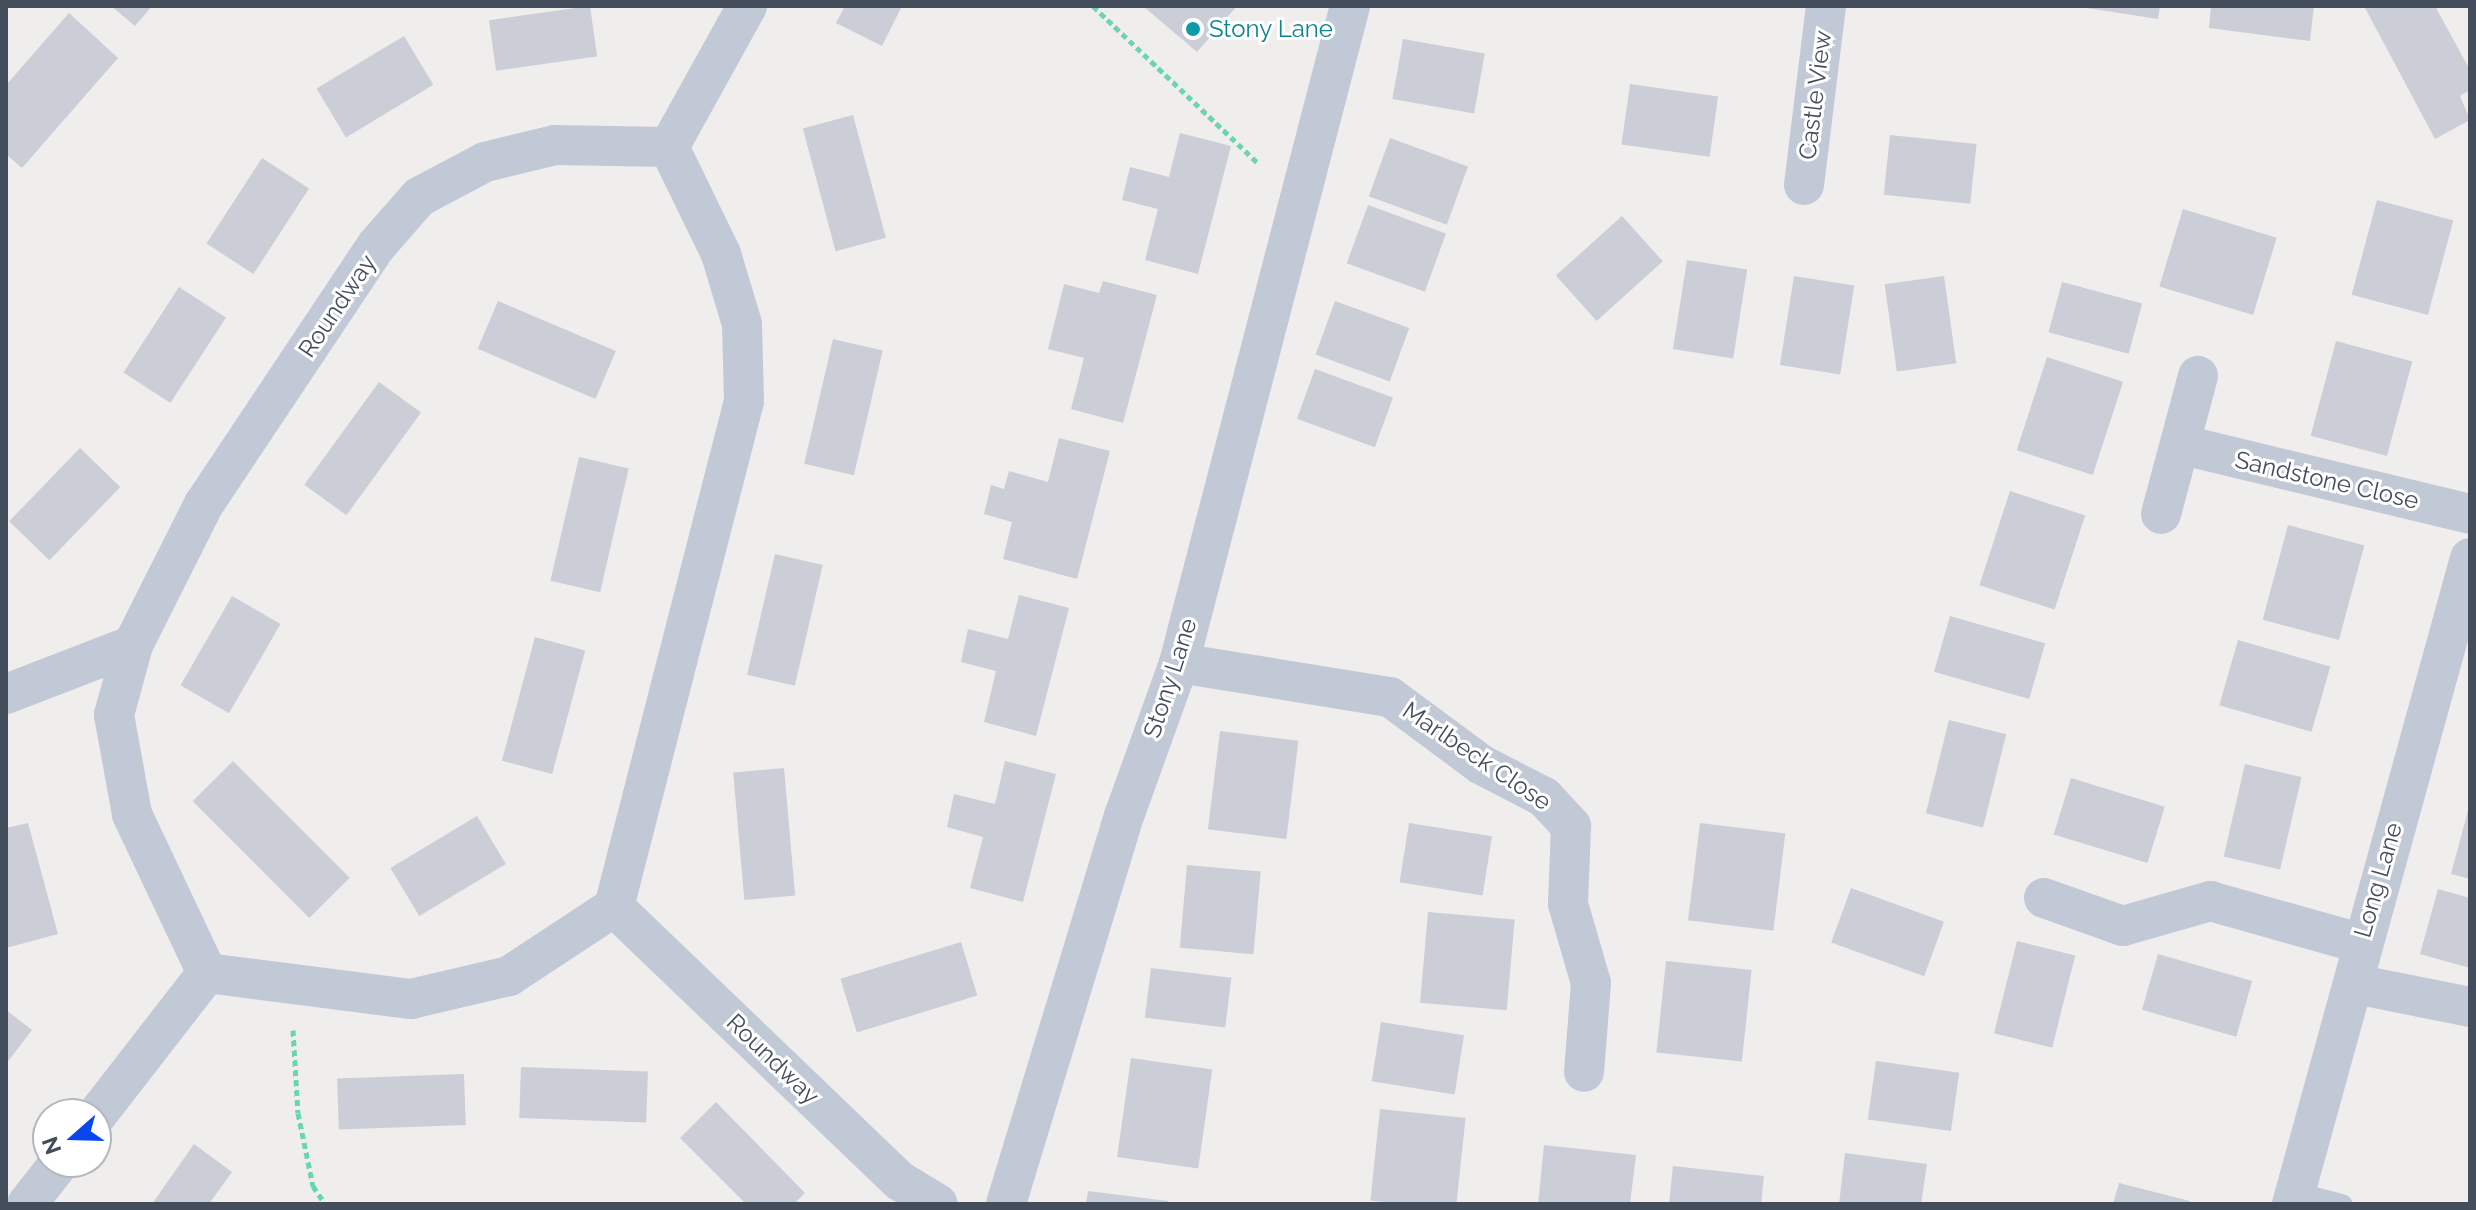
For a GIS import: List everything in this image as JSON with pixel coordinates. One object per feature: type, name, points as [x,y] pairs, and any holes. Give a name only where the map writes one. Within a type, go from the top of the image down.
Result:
[{"type":"street","points":[[110,1098],[207,973],[293,989],[411,999],[509,976],[614,907],[744,401],[742,324],[721,254],[669,147],[747,6]]},
{"type":"street","name":"Stony Lane","points":[[1006,1204],[1124,816],[1179,663],[1295,198],[1350,6]]},
{"type":"street","name":"Castle View","points":[[1804,185],[1826,6]]},
{"type":"street","name":"Roundway","points":[[207,973],[132,814],[114,715],[133,645],[204,504],[377,245],[419,197],[485,162],[555,145],[669,147]]},
{"type":"street","points":[[2161,514],[2183,445],[2198,376]]},
{"type":"street","name":"Sandstone Close","points":[[2183,445],[2470,514]]},
{"type":"street","name":"Long Lane","points":[[2294,1198],[2355,984],[2359,943],[2470,558]]},
{"type":"street","points":[[6,694],[133,645]]},
{"type":"street","name":"Marlbeck Close","points":[[1179,663],[1390,697],[1482,765],[1544,797],[1571,826],[1568,904],[1591,983],[1584,1072]]},
{"type":"street","points":[[2044,898],[2123,926],[2210,901],[2359,943]]},
{"type":"street","name":"Roundway","points":[[614,907],[900,1181],[938,1204]]},
{"type":"street","points":[[2355,984],[2470,1007]]},
{"type":"street","points":[[27,1204],[47,1178]]},
{"type":"lane","points":[[2294,1198],[2342,1204]]},
{"type":"path","points":[[1093,6],[1295,198]]},
{"type":"path","points":[[293,989],[298,1113],[313,1186],[325,1204]]},
{"type":"building","points":[[111,6],[152,6],[135,26]]},
{"type":"building","points":[[590,6],[597,57],[496,71],[489,20]]},
{"type":"building","points":[[845,6],[902,6],[882,46],[836,23]]},
{"type":"building","name":"Stony Lane","points":[[1143,6],[1237,6],[1197,52]]},
{"type":"building","points":[[2074,6],[2160,6],[2158,19]]},
{"type":"building","points":[[2211,6],[2314,6],[2310,41],[2209,28]]},
{"type":"building","points":[[2364,6],[2435,6],[2470,70],[2470,90],[2460,96],[2470,120],[2435,139]]},
{"type":"building","points":[[69,13],[118,58],[22,168],[6,154],[6,85]]},
{"type":"building","points":[[404,36],[433,85],[346,137],[317,89]]},
{"type":"building","points":[[1403,39],[1485,53],[1474,113],[1392,99]]},
{"type":"building","points":[[1630,84],[1718,96],[1710,157],[1622,144]]},
{"type":"building","points":[[853,115],[886,238],[836,251],[803,128]]},
{"type":"building","points":[[1180,133],[1231,146],[1198,274],[1145,260],[1158,209],[1122,200],[1130,167],[1169,177]]},
{"type":"building","points":[[1890,135],[1977,144],[1970,204],[1884,195]]},
{"type":"building","points":[[1390,138],[1468,166],[1447,225],[1369,196]]},
{"type":"building","points":[[262,158],[309,188],[253,274],[206,244]]},
{"type":"building","points":[[2377,200],[2453,220],[2428,315],[2352,295]]},
{"type":"building","points":[[1368,205],[1446,233],[1425,292],[1347,263]]},
{"type":"building","points":[[2183,209],[2277,238],[2253,315],[2159,286]]},
{"type":"building","points":[[1622,216],[1663,261],[1597,321],[1556,276]]},
{"type":"building","points":[[1687,260],[1747,270],[1733,358],[1673,349]]},
{"type":"building","points":[[1794,276],[1854,286],[1840,374],[1780,365]]},
{"type":"building","points":[[1944,276],[1956,363],[1897,371],[1885,284]]},
{"type":"building","points":[[1103,281],[1157,295],[1123,423],[1071,409],[1084,358],[1048,349],[1064,284],[1099,293]]},
{"type":"building","points":[[2062,282],[2142,303],[2129,354],[2049,332]]},
{"type":"building","points":[[179,287],[226,317],[170,403],[123,373]]},
{"type":"building","points":[[498,301],[616,351],[596,399],[478,349]]},
{"type":"building","points":[[1335,301],[1409,328],[1390,382],[1316,355]]},
{"type":"building","points":[[833,339],[883,350],[854,475],[804,464]]},
{"type":"building","points":[[2336,341],[2412,361],[2387,456],[2311,436]]},
{"type":"building","points":[[2047,357],[2123,382],[2093,475],[2017,450]]},
{"type":"building","points":[[1315,369],[1393,397],[1375,447],[1297,419]]},
{"type":"building","points":[[379,382],[421,413],[346,515],[304,485]]},
{"type":"building","points":[[1059,438],[1110,451],[1077,579],[1003,559],[1012,522],[984,514],[991,485],[1004,489],[1009,471],[1048,482]]},
{"type":"building","points":[[80,448],[120,487],[49,560],[9,521]]},
{"type":"building","points":[[579,457],[629,468],[600,592],[550,581]]},
{"type":"building","points":[[2010,491],[2085,515],[2055,610],[1979,585]]},
{"type":"building","points":[[2288,525],[2364,545],[2339,640],[2263,620]]},
{"type":"building","points":[[775,554],[823,565],[795,686],[747,675]]},
{"type":"building","points":[[1019,595],[1069,608],[1036,736],[984,722],[996,671],[961,662],[968,629],[1008,639]]},
{"type":"building","points":[[232,596],[280,624],[229,713],[181,685]]},
{"type":"building","points":[[1950,616],[2045,643],[2029,699],[1934,672]]},
{"type":"building","points":[[535,637],[585,650],[552,774],[502,761]]},
{"type":"building","points":[[2238,640],[2330,666],[2312,732],[2219,705]]},
{"type":"building","points":[[1949,720],[2006,734],[1983,827],[1926,813]]},
{"type":"building","points":[[1220,731],[1298,741],[1286,839],[1208,829]]},
{"type":"building","points":[[233,761],[350,878],[309,918],[193,801]]},
{"type":"building","points":[[1005,761],[1056,774],[1023,902],[970,888],[983,837],[947,827],[954,794],[995,804]]},
{"type":"building","points":[[2245,764],[2302,777],[2280,870],[2224,857]]},
{"type":"building","points":[[784,768],[795,896],[744,900],[733,772]]},
{"type":"building","points":[[2071,778],[2165,807],[2147,863],[2054,834]]},
{"type":"building","points":[[2470,807],[2470,879],[2451,874]]},
{"type":"building","points":[[477,816],[506,864],[419,916],[390,868]]},
{"type":"building","points":[[28,823],[58,934],[6,948],[6,828]]},
{"type":"building","points":[[1409,823],[1492,836],[1483,895],[1400,882]]},
{"type":"building","points":[[1700,823],[1785,833],[1773,931],[1688,920]]},
{"type":"building","points":[[1187,865],[1261,871],[1253,954],[1180,948]]},
{"type":"building","points":[[1851,888],[1944,922],[1924,976],[1831,943]]},
{"type":"building","points":[[2438,889],[2470,898],[2470,968],[2420,954]]},
{"type":"building","points":[[1428,912],[1515,920],[1507,1010],[1420,1003]]},
{"type":"building","points":[[2017,941],[2075,956],[2052,1048],[1994,1033]]},
{"type":"building","points":[[961,942],[977,996],[857,1032],[841,979]]},
{"type":"building","points":[[2158,954],[2252,981],[2236,1037],[2142,1010]]},
{"type":"building","points":[[1666,961],[1752,970],[1742,1061],[1656,1052]]},
{"type":"building","points":[[1151,968],[1231,978],[1225,1027],[1145,1018]]},
{"type":"building","points":[[6,1010],[32,1030],[6,1064]]},
{"type":"building","points":[[1381,1022],[1464,1035],[1455,1094],[1372,1081]]},
{"type":"building","points":[[1131,1058],[1212,1069],[1198,1168],[1117,1157]]},
{"type":"building","points":[[1876,1061],[1959,1073],[1951,1131],[1868,1119]]},
{"type":"building","points":[[521,1067],[648,1071],[646,1122],[519,1118]]},
{"type":"building","points":[[464,1074],[466,1125],[339,1129],[337,1078]]},
{"type":"building","points":[[716,1102],[805,1193],[794,1204],[746,1204],[680,1138]]},
{"type":"building","points":[[1380,1109],[1466,1118],[1456,1204],[1370,1200]]},
{"type":"building","points":[[194,1144],[232,1172],[209,1204],[152,1204]]},
{"type":"building","points":[[1544,1145],[1636,1155],[1630,1204],[1538,1204]]},
{"type":"building","points":[[1845,1153],[1927,1164],[1921,1204],[1839,1204]]},
{"type":"building","points":[[1673,1166],[1764,1176],[1761,1204],[1669,1204]]},
{"type":"building","points":[[2119,1183],[2190,1201],[2189,1204],[2113,1204]]},
{"type":"building","points":[[1088,1191],[1168,1201],[1168,1204],[1086,1204]]},
{"type":"place","name":"Stony Lane","points":[[1193,29]]}]
